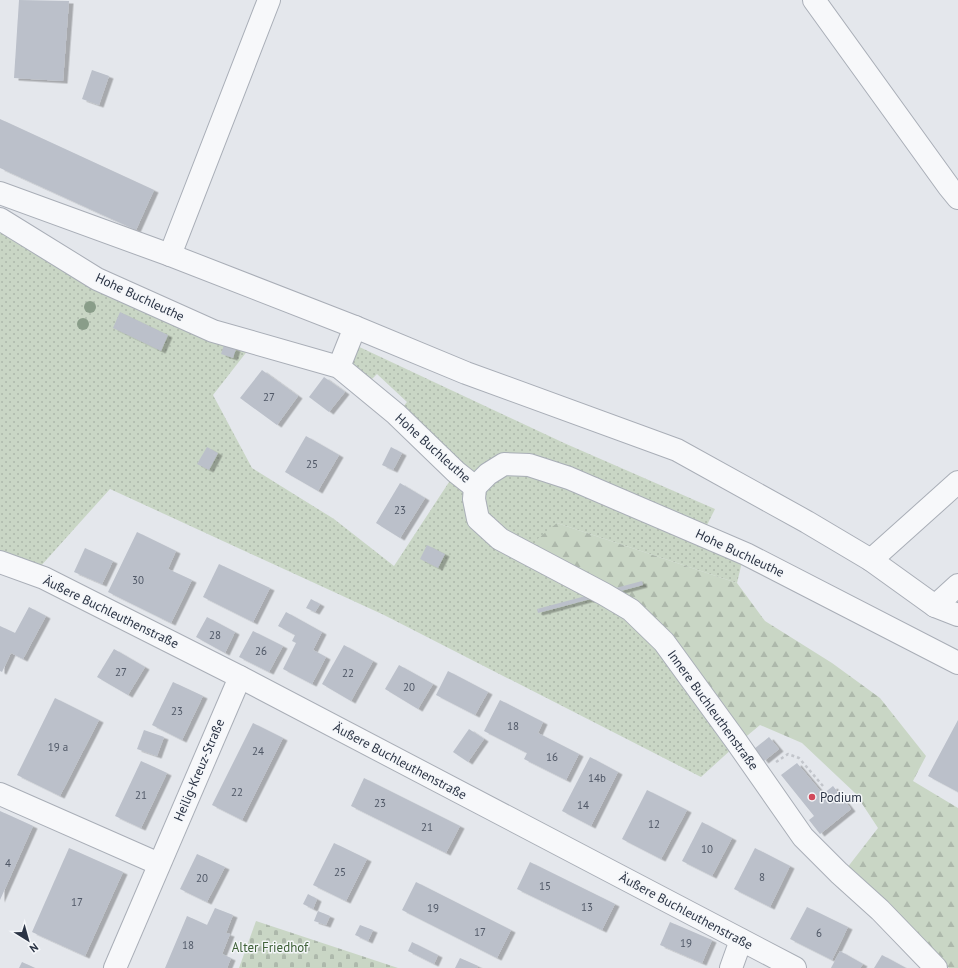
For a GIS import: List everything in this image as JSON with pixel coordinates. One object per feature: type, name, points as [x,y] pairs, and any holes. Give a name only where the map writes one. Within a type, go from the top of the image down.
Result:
[{"type":"street","points":[[170,256],[269,0]]},
{"type":"street","points":[[814,0],[955,188]]},
{"type":"street","points":[[0,193],[355,327],[466,373],[677,450],[807,522],[871,560],[935,606],[958,615]]},
{"type":"street","name":"Hohe Buchleuthe","points":[[0,219],[97,279],[213,331],[339,367],[396,414],[456,472],[475,487],[488,474],[504,464],[529,466],[569,478],[746,554],[958,663]]},
{"type":"street","points":[[339,367],[355,327]]},
{"type":"street","points":[[871,560],[958,482]]},
{"type":"street","name":"Innere Buchleuthenstraße","points":[[475,487],[474,499],[478,519],[500,539],[604,594],[631,610],[664,642],[760,774],[803,837],[839,873],[880,910],[936,968]]},
{"type":"street","name":"Äußere Buchleuthenstraße","points":[[0,562],[44,578],[240,677],[795,968]]},
{"type":"street","points":[[935,606],[958,585]]},
{"type":"street","name":"Heilig-Kreuz-Straße","points":[[115,968],[240,677]]},
{"type":"street","points":[[0,794],[159,864]]},
{"type":"street","points":[[731,968],[742,940]]},
{"type":"path","points":[[760,774],[788,754],[799,758],[823,786]]},
{"type":"green space","points":[[0,223],[252,345],[213,395],[252,468],[334,519],[394,566],[451,479],[467,490],[470,524],[598,597],[660,643],[734,747],[701,777],[384,615],[110,489],[39,568],[0,553]]},
{"type":"green space","points":[[353,344],[564,443],[715,509],[705,529],[537,458],[473,478],[399,412],[407,402],[377,374],[367,384],[344,366]]},
{"type":"green space","points":[[505,472],[529,472],[742,562],[737,583],[557,523],[546,556],[500,533],[485,515],[483,491]]},
{"type":"green space","points":[[557,523],[737,583],[765,621],[832,663],[880,698],[926,756],[913,781],[958,808],[958,968],[949,968],[885,903],[847,868],[878,828],[855,793],[802,743],[760,725],[742,740],[668,639],[546,556],[535,541]]},
{"type":"green space","name":"Alter Friedhof","points":[[256,921],[398,968],[239,968]]},
{"type":"building","points":[[19,0],[69,1],[63,81],[14,78]]},
{"type":"building","points":[[92,70],[109,76],[99,105],[82,99]]},
{"type":"building","points":[[0,119],[154,190],[136,230],[0,168]]},
{"type":"building","points":[[120,312],[168,335],[161,351],[113,328]]},
{"type":"building","points":[[224,345],[236,349],[233,358],[221,354]]},
{"type":"building","points":[[262,370],[298,396],[277,425],[240,398]]},
{"type":"building","points":[[324,377],[345,392],[329,412],[309,397]]},
{"type":"building","points":[[306,436],[339,455],[318,491],[285,472]]},
{"type":"building","points":[[207,447],[218,453],[209,470],[197,464]]},
{"type":"building","points":[[391,447],[402,453],[393,470],[382,465]]},
{"type":"building","points":[[400,483],[425,498],[400,538],[376,523]]},
{"type":"building","points":[[137,532],[176,551],[168,569],[192,580],[171,623],[108,592]]},
{"type":"building","points":[[427,545],[445,554],[438,568],[420,559]]},
{"type":"building","points":[[85,548],[113,561],[102,584],[74,572]]},
{"type":"building","points":[[219,564],[270,588],[253,622],[203,597]]},
{"type":"building","points":[[642,581],[643,585],[538,613],[537,609]]},
{"type":"building","points":[[311,599],[320,604],[315,612],[306,608]]},
{"type":"building","points":[[29,607],[46,616],[23,659],[11,653],[2,672],[0,671],[0,626],[15,633]]},
{"type":"building","points":[[286,612],[322,632],[313,650],[326,657],[312,684],[283,669],[296,643],[292,641],[295,635],[278,626]]},
{"type":"building","points":[[207,617],[235,632],[225,653],[196,637]]},
{"type":"building","points":[[253,631],[283,646],[269,672],[239,657]]},
{"type":"building","points":[[344,645],[373,661],[351,701],[322,684]]},
{"type":"building","points":[[114,649],[145,667],[128,695],[97,677]]},
{"type":"building","points":[[399,665],[433,684],[418,709],[385,689]]},
{"type":"building","points":[[448,671],[488,692],[475,715],[436,695]]},
{"type":"building","points":[[173,682],[203,696],[182,740],[152,725]]},
{"type":"building","points":[[55,698],[99,720],[60,796],[17,775]]},
{"type":"building","points":[[500,700],[543,722],[538,733],[579,754],[566,780],[524,759],[527,753],[484,731]]},
{"type":"building","points":[[958,720],[958,792],[928,776]]},
{"type":"building","points":[[253,723],[283,738],[242,820],[212,805]]},
{"type":"building","points":[[469,729],[484,739],[468,762],[453,752]]},
{"type":"building","points":[[144,730],[164,737],[157,756],[137,749]]},
{"type":"building","points":[[769,737],[779,749],[764,761],[754,749]]},
{"type":"building","points":[[590,757],[618,772],[591,826],[562,811]]},
{"type":"building","points":[[141,761],[167,773],[141,828],[115,816]]},
{"type":"building","points":[[797,763],[823,794],[833,786],[851,809],[820,834],[809,820],[814,816],[781,775]]},
{"type":"building","points":[[364,778],[460,826],[446,853],[351,806]]},
{"type":"building","points":[[647,790],[687,810],[661,859],[622,839]]},
{"type":"building","points":[[0,811],[33,826],[0,900]]},
{"type":"building","points":[[702,822],[732,838],[712,876],[682,861]]},
{"type":"building","points":[[334,843],[367,859],[346,901],[313,885]]},
{"type":"building","points":[[69,848],[123,872],[85,956],[32,932]]},
{"type":"building","points":[[755,848],[790,866],[770,907],[734,889]]},
{"type":"building","points":[[197,854],[225,867],[207,902],[180,889]]},
{"type":"building","points":[[530,862],[615,904],[602,930],[517,889]]},
{"type":"building","points":[[416,882],[511,930],[497,958],[402,910]]},
{"type":"building","points":[[308,894],[317,899],[313,909],[303,904]]},
{"type":"building","points":[[807,907],[848,927],[832,960],[790,939]]},
{"type":"building","points":[[215,908],[233,915],[226,933],[230,934],[222,954],[231,958],[227,968],[165,968],[187,916],[207,925]]},
{"type":"building","points":[[318,911],[330,916],[326,925],[314,921]]},
{"type":"building","points":[[670,922],[712,940],[702,963],[660,945]]},
{"type":"building","points":[[360,925],[373,930],[368,941],[355,935]]},
{"type":"building","points":[[412,942],[438,955],[434,964],[408,951]]},
{"type":"building","points":[[840,951],[863,964],[860,968],[831,968]]},
{"type":"building","points":[[882,955],[906,968],[874,968]]},
{"type":"building","points":[[460,958],[478,966],[477,968],[455,968]]},
{"type":"building","points":[[22,962],[35,968],[19,968]]},
{"type":"place","name":"Podium","points":[[812,797]]}]
